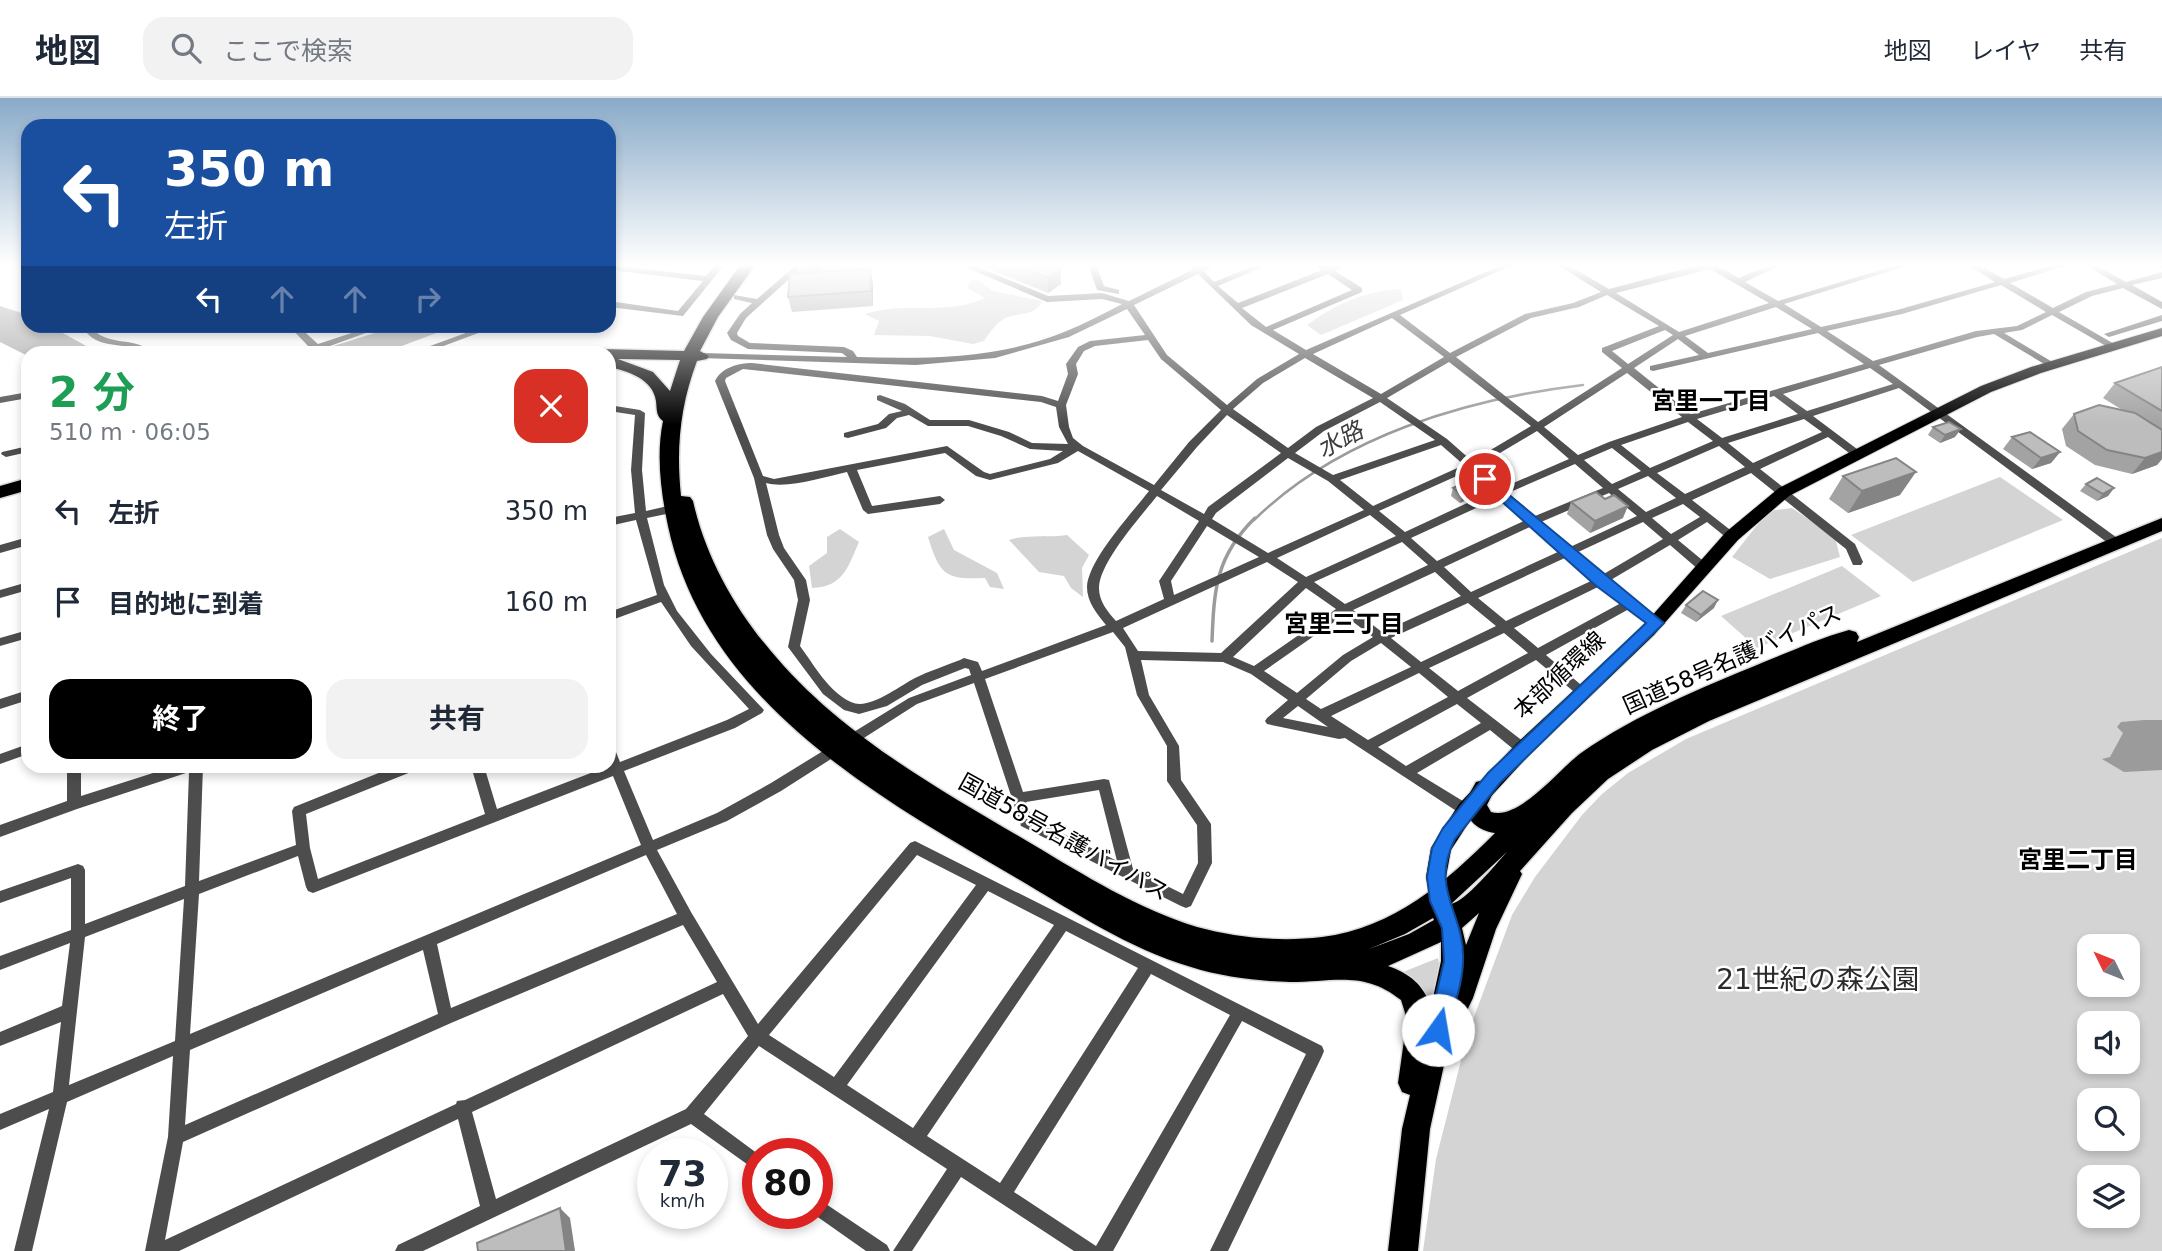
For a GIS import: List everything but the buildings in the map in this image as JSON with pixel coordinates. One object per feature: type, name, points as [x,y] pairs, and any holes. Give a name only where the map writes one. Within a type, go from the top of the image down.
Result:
[{"type":"highway","name":"国道58号名護バイパス","points":[[710,318],[676,390],[667,457],[673,509],[691,573],[711,614],[730,644],[778,701],[842,746],[909,804],[1112,934],[1222,963],[1266,969],[1340,966],[1387,955],[1418,943],[1444,912],[1464,880],[1533,809],[1587,761],[1649,723],[1778,666],[2109,539],[2162,524]]},
{"type":"highway","name":"国道58号名護バイパス","points":[[722,318],[693,357],[683,420],[680,465],[686,509],[700,553],[729,609],[766,660],[842,746],[1135,912],[1197,938],[1249,947],[1277,949],[1337,946],[1478,899],[1581,788],[1628,752],[1655,737],[2109,539],[2162,509]]},
{"type":"highway","points":[[616,354],[693,357]]},
{"type":"highway","points":[[616,361],[693,357]]},
{"type":"highway","points":[[616,363],[636,369],[655,383],[664,395],[665,413],[670,421]]},
{"type":"highway","points":[[0,492],[21,486]]},
{"type":"highway","points":[[0,500],[21,495]]},
{"type":"highway","points":[[1484,789],[1475,810],[1490,823],[1504,824],[1533,809]]},
{"type":"highway","points":[[1434,1049],[1460,998],[1484,929],[1516,860]]},
{"type":"highway","name":"本部循環線","points":[[1403,1251],[1416,1129],[1454,961],[1454,943],[1444,912]]},
{"type":"highway","points":[[1340,966],[1391,977],[1404,985],[1414,998],[1422,1026],[1409,1102],[1416,1129]]},
{"type":"main road","name":"本部循環線","points":[[1444,912],[1436,877],[1441,848],[1466,810],[1523,749],[1656,623],[1732,536],[1784,492],[2004,381],[2111,340],[2158,333]]},
{"type":"street","points":[[743,318],[732,333],[740,343],[789,349],[838,349],[850,353],[853,360]]},
{"type":"street","points":[[693,357],[916,362],[976,358],[1029,347],[1066,335],[1102,318]]},
{"type":"street","points":[[1137,318],[1164,357],[1227,410],[1289,454],[1332,479],[1403,536],[1468,596],[1583,693]]},
{"type":"street","points":[[1250,318],[1380,398],[1443,441],[1601,581],[1656,623]]},
{"type":"street","points":[[1266,330],[1294,318]]},
{"type":"street","points":[[1061,405],[1042,399],[741,366],[722,376],[720,381],[760,478],[779,549],[800,580],[804,600],[794,647],[827,691],[848,708],[859,709],[883,702],[918,682],[964,663],[974,665],[1026,822],[1186,902],[1205,863],[1204,824],[1174,780],[1173,746],[1143,695],[1131,644],[1113,627],[1096,603],[1094,581],[1105,558],[1154,491],[1196,440],[1227,410],[1261,380],[1306,354],[1384,318]]},
{"type":"street","points":[[1397,318],[1452,357],[1703,567]]},
{"type":"street","points":[[1170,601],[1165,581],[1212,510],[1320,429],[1380,398],[1466,347],[1524,318]]},
{"type":"street","points":[[1651,318],[1707,356]]},
{"type":"street","points":[[0,1122],[722,817],[913,701],[976,675],[1113,627],[1471,466],[1537,427],[1679,335],[1732,318]]},
{"type":"street","points":[[1801,318],[1900,385],[2109,539]]},
{"type":"street","points":[[1653,368],[1872,318]]},
{"type":"street","points":[[1224,658],[1305,582],[1499,493],[1614,444],[1689,418],[1976,334],[2019,328],[2041,318]]},
{"type":"street","points":[[2066,318],[2111,340],[2138,326],[2162,318]]},
{"type":"street","points":[[1665,326],[1605,350],[1851,547],[1857,562]]},
{"type":"street","points":[[2138,326],[2158,333]]},
{"type":"street","points":[[90,333],[98,340],[137,346]]},
{"type":"street","points":[[300,333],[314,346]]},
{"type":"street","points":[[322,346],[360,333]]},
{"type":"street","points":[[435,346],[472,333]]},
{"type":"street","points":[[1998,333],[2051,365]]},
{"type":"street","points":[[1075,448],[1064,433],[1061,405],[1073,374],[1071,364],[1081,349],[1093,344],[1149,337]]},
{"type":"street","points":[[803,371],[809,359]]},
{"type":"street","points":[[912,384],[916,362]]},
{"type":"street","points":[[1255,671],[1345,609],[1533,521],[1720,442],[1900,385]]},
{"type":"street","points":[[1776,393],[1857,454]]},
{"type":"street","points":[[0,400],[21,396]]},
{"type":"street","points":[[880,398],[902,406],[928,424],[969,423],[983,426],[1030,446],[1087,451],[1268,558],[1345,609],[1523,749]]},
{"type":"street","points":[[616,409],[640,413],[635,450],[635,489],[663,597],[707,659],[758,710],[731,724],[616,768],[649,848],[685,918],[757,1036],[1090,1251]]},
{"type":"street","points":[[848,435],[882,426],[893,416],[909,412]]},
{"type":"street","points":[[1346,733],[1271,721],[1347,658],[1380,638],[1642,516],[1829,433]]},
{"type":"street","points":[[1332,479],[1443,441]]},
{"type":"street","points":[[1614,444],[1732,536]]},
{"type":"street","points":[[760,478],[774,482],[786,481],[947,449],[980,474],[990,477],[1054,461],[1075,448]]},
{"type":"street","points":[[6,454],[21,451]]},
{"type":"street","points":[[851,469],[868,510],[940,500]]},
{"type":"street","points":[[616,521],[673,509]]},
{"type":"street","points":[[1321,715],[1601,581],[1668,538],[1707,517]]},
{"type":"street","points":[[0,550],[21,543]]},
{"type":"street","points":[[0,594],[21,588]]},
{"type":"street","points":[[616,614],[663,597]]},
{"type":"street","points":[[1367,747],[1628,604]]},
{"type":"street","points":[[0,642],[21,636]]},
{"type":"street","points":[[1134,655],[1224,658],[1255,671],[1406,774],[1466,810]]},
{"type":"street","points":[[0,704],[21,697]]},
{"type":"street","points":[[1406,774],[1490,724]]},
{"type":"street","points":[[0,759],[21,752]]},
{"type":"street","points":[[74,773],[74,804]]},
{"type":"street","points":[[0,831],[172,773]]},
{"type":"street","points":[[154,1251],[176,1137],[192,892],[194,773]]},
{"type":"street","points":[[394,773],[299,811],[303,848],[313,887],[604,773]]},
{"type":"street","points":[[479,773],[493,818]]},
{"type":"street","points":[[1018,798],[1104,784],[1127,872]]},
{"type":"street","points":[[404,1251],[692,1115],[915,847],[1063,923],[1112,934],[1147,967],[1316,1051],[1219,1251]]},
{"type":"street","points":[[0,963],[303,848]]},
{"type":"street","points":[[0,897],[78,870],[78,933],[60,1098],[23,1251]]},
{"type":"street","points":[[837,1086],[986,883]]},
{"type":"street","points":[[176,1137],[446,1018],[685,918]]},
{"type":"street","points":[[916,1138],[1063,923]]},
{"type":"street","points":[[429,942],[446,1018]]},
{"type":"street","points":[[1003,1195],[1147,967]]},
{"type":"street","points":[[160,1251],[726,985]]},
{"type":"street","points":[[0,1039],[69,1011]]},
{"type":"street","points":[[1103,1251],[1239,1013]]},
{"type":"street","points":[[463,1107],[490,1210]]},
{"type":"street","points":[[692,1115],[742,1152]]},
{"type":"street","points":[[901,1251],[959,1166]]},
{"type":"street","points":[[833,1217],[881,1251]]},
{"type":"green space","points":[[873,318],[1008,318],[994,327],[984,341],[973,344],[930,336],[874,335],[879,321]]},
{"type":"green space","points":[[1318,318],[1361,318],[1321,335],[1307,325]]},
{"type":"green space","points":[[2000,477],[2063,520],[1913,582],[1851,535]]},
{"type":"green space","points":[[1792,508],[1835,537],[1840,557],[1770,579],[1732,557],[1768,511]]},
{"type":"green space","points":[[840,529],[859,542],[851,560],[838,580],[812,588],[809,566],[827,553],[827,537]]},
{"type":"green space","points":[[944,529],[954,550],[997,573],[1004,589],[990,587],[985,578],[953,576],[941,567],[928,537]]},
{"type":"green space","points":[[1067,535],[1089,555],[1082,568],[1083,597],[1071,588],[1064,576],[1039,572],[1009,540]]},
{"type":"green space","name":"21世紀の森公園","points":[[2162,538],[2162,1251],[1423,1251],[1436,1159],[1468,1033],[1512,915],[1535,877],[1582,815],[1628,773],[1686,739]]},
{"type":"green space","points":[[1842,566],[1881,596],[1757,648],[1721,616]]},
{"type":"green space","points":[[1438,958],[1440,969],[1428,1009],[1398,974]]},
{"type":"shaded area","points":[[0,318],[21,318],[21,333],[63,333],[86,346],[21,346],[21,352],[0,342]]},
{"type":"shaded area","points":[[375,333],[436,333],[402,346],[333,346]]},
{"type":"shaded area","points":[[2162,720],[2162,770],[2124,772],[2102,759],[2110,757],[2123,733],[2117,727],[2121,722]]},
{"type":"waterway","name":"水路","points":[[1254,520],[1288,491],[1325,465],[1407,426],[1494,400],[1583,385]]},
{"type":"waterway","name":"水路","points":[[1212,641],[1214,605],[1220,574],[1232,546],[1255,518]]},
{"type":"district","name":"宮里一丁目","points":[[1711,401]]},
{"type":"district","name":"宮里三丁目","points":[[1344,624]]},
{"type":"district","name":"宮里二丁目","points":[[2078,860]]},
{"type":"route","points":[[1438,1030],[1454,961],[1451,928],[1437,891],[1437,864],[1441,848],[1456,823],[1494,778],[1656,623],[1601,581],[1485,479]]}]
